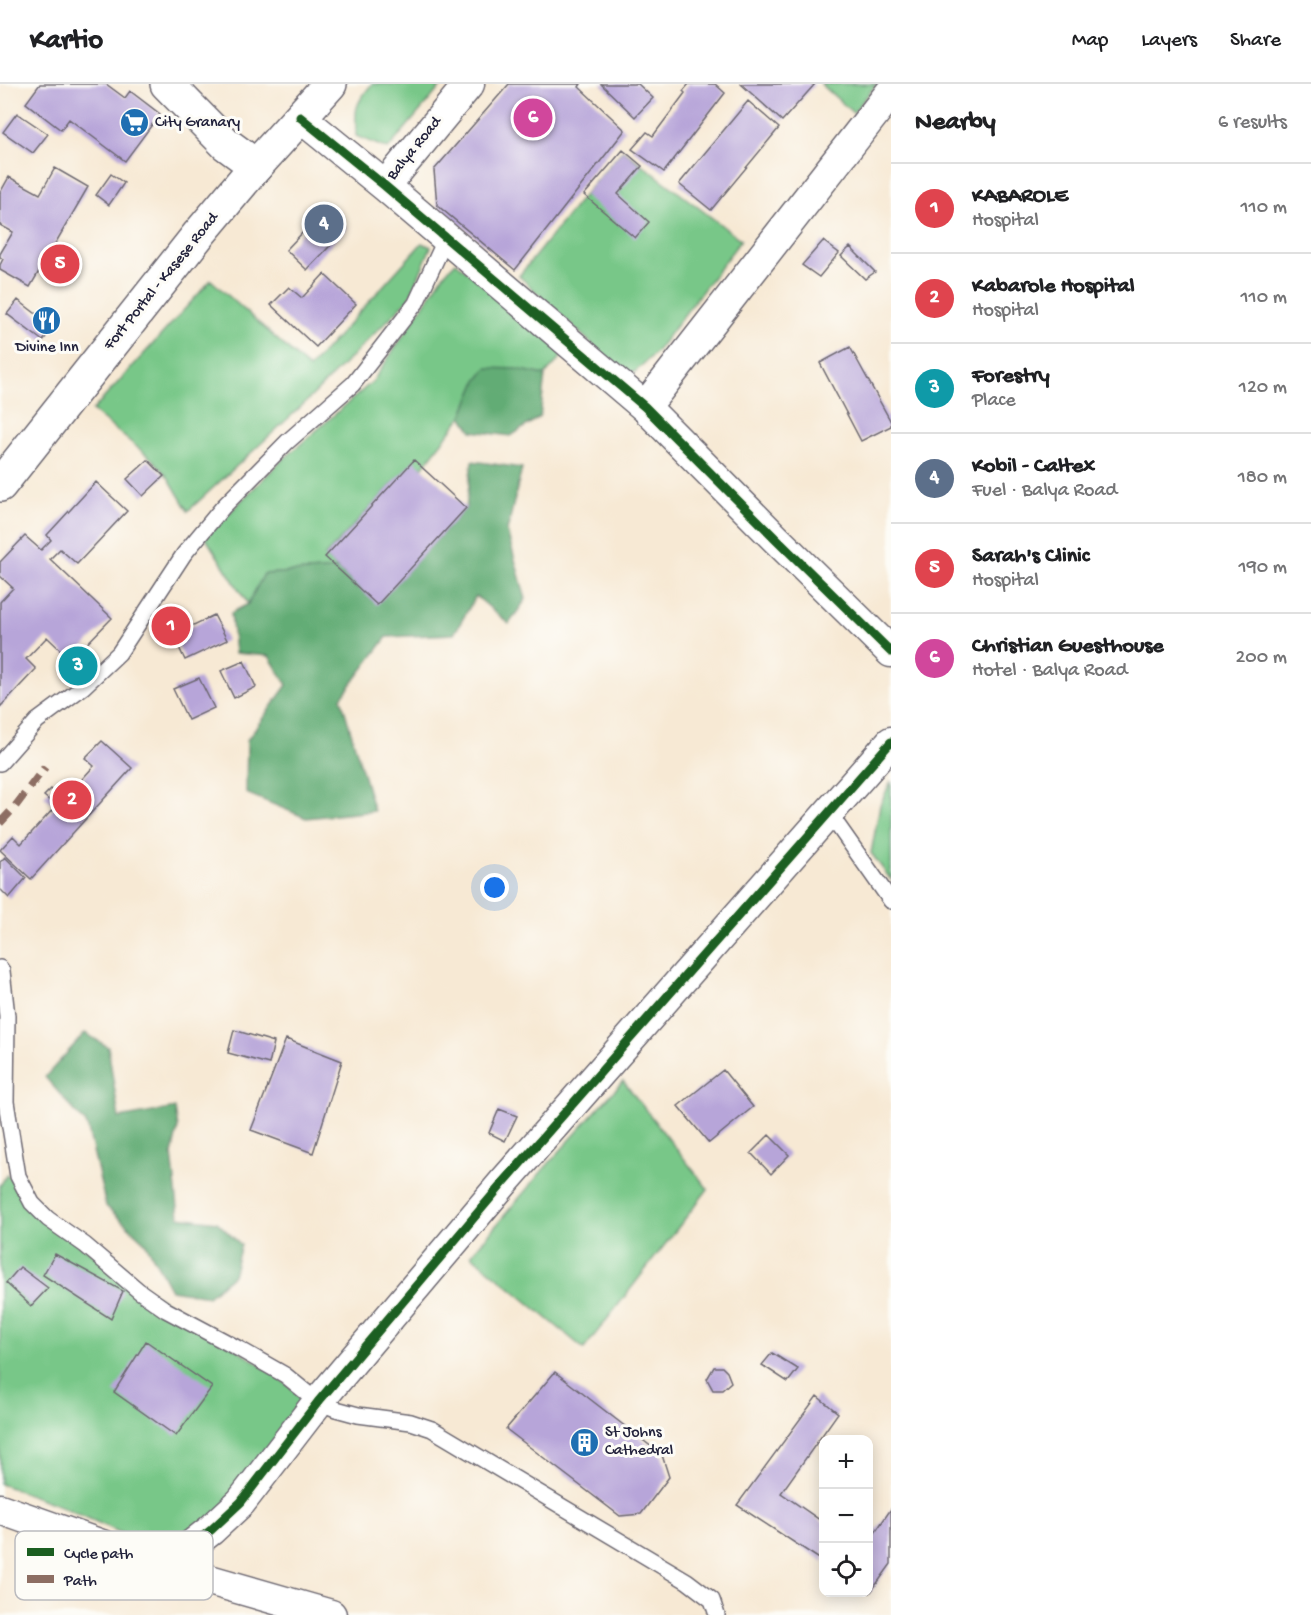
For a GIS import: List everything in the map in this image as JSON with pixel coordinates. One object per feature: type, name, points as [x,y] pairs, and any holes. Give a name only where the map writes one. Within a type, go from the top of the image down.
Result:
[{"type":"main road","points":[[167,84],[226,144],[256,166]]},
{"type":"main road","name":"Fort Portal - Kasese Road","points":[[0,485],[256,166],[330,84]]},
{"type":"street","name":"Balya Road","points":[[385,186],[469,84]]},
{"type":"street","points":[[645,407],[891,92]]},
{"type":"street","points":[[300,117],[385,186],[645,407],[891,652]]},
{"type":"street","points":[[210,1531],[241,1502],[318,1402],[502,1183],[891,742]]},
{"type":"street","points":[[0,1509],[61,1531]]},
{"type":"street","points":[[213,1582],[331,1615]]},
{"type":"lane","points":[[0,763],[37,721],[83,687],[118,653],[184,554],[223,507],[287,442],[353,384],[416,303],[446,238]]},
{"type":"lane","points":[[829,813],[891,901]]},
{"type":"lane","points":[[0,968],[7,1016],[6,1102],[18,1176],[32,1203],[48,1219],[85,1245],[139,1291],[166,1310],[285,1375],[318,1402],[347,1412],[411,1422],[432,1429],[687,1581],[712,1599],[717,1615]]},
{"type":"green space","points":[[372,84],[443,84],[388,149],[356,136],[357,108]]},
{"type":"green space","points":[[821,84],[877,84],[853,113]]},
{"type":"green space","points":[[623,150],[741,240],[656,352],[635,372],[620,372],[519,276]]},
{"type":"green space","points":[[422,243],[431,247],[409,299],[306,402],[188,511],[168,477],[153,460],[92,411],[211,280],[309,368]]},
{"type":"green space","points":[[456,262],[565,353],[545,375],[516,369],[469,400],[462,416],[422,468],[414,461],[325,556],[338,569],[264,574],[248,604],[205,537],[279,463],[373,381],[445,273]]},
{"type":"green space","points":[[487,368],[516,369],[545,375],[540,417],[511,436],[472,431],[462,416],[477,381]]},
{"type":"green space","points":[[472,461],[522,468],[507,531],[526,599],[509,624],[476,596],[454,634],[387,637],[341,698],[374,811],[306,818],[246,793],[247,740],[287,685],[269,656],[235,653],[231,613],[248,604],[264,574],[338,569],[377,604],[466,508]]},
{"type":"green space","points":[[891,781],[891,880],[871,853],[880,805]]},
{"type":"green space","points":[[85,1033],[108,1047],[119,1118],[175,1108],[178,1128],[172,1154],[179,1217],[217,1222],[241,1245],[233,1275],[208,1296],[171,1290],[145,1242],[106,1206],[87,1125],[45,1077]]},
{"type":"green space","points":[[623,1081],[708,1189],[584,1349],[471,1255]]},
{"type":"green space","points":[[7,1174],[41,1219],[259,1364],[292,1388],[306,1405],[207,1529],[117,1531],[58,1505],[0,1484],[0,1186]]},
{"type":"building","points":[[40,84],[106,84],[125,98],[130,91],[160,114],[125,161],[69,119],[61,130],[26,103]]},
{"type":"building","points":[[509,84],[581,84],[579,87],[625,130],[515,270],[437,205],[434,170]]},
{"type":"building","points":[[601,84],[638,84],[653,98],[635,117]]},
{"type":"building","points":[[689,84],[715,84],[725,93],[664,172],[632,149],[647,132],[653,136],[685,93],[683,91]]},
{"type":"building","points":[[741,84],[815,84],[782,121]]},
{"type":"building","points":[[748,101],[779,128],[711,210],[679,184]]},
{"type":"building","points":[[17,113],[48,134],[33,153],[3,132]]},
{"type":"building","points":[[623,150],[642,166],[618,194],[649,222],[635,238],[584,195]]},
{"type":"building","points":[[55,168],[88,187],[30,287],[0,270],[3,259],[0,254],[13,232],[0,225],[0,193],[9,177],[40,194]]},
{"type":"building","points":[[111,174],[124,183],[109,205],[96,195]]},
{"type":"building","points":[[326,208],[347,228],[307,270],[286,250]]},
{"type":"building","points":[[823,241],[839,253],[819,277],[802,265]]},
{"type":"building","points":[[850,247],[875,272],[865,279],[841,256]]},
{"type":"building","points":[[324,274],[356,304],[316,347],[271,305],[289,287],[302,298]]},
{"type":"building","points":[[18,300],[53,327],[43,341],[7,314]]},
{"type":"building","points":[[850,347],[891,422],[891,426],[861,441],[820,363]]},
{"type":"building","points":[[148,460],[164,476],[143,496],[127,479]]},
{"type":"building","points":[[414,460],[466,508],[377,605],[325,557]]},
{"type":"building","points":[[96,482],[127,511],[77,564],[60,549],[50,559],[112,618],[71,660],[47,637],[26,659],[36,669],[0,707],[0,602],[13,588],[0,576],[0,562],[25,536],[41,550],[51,540],[47,535]]},
{"type":"building","points":[[214,615],[227,640],[185,660],[173,635]]},
{"type":"building","points":[[244,661],[256,687],[234,698],[221,671]]},
{"type":"building","points":[[199,678],[214,708],[188,720],[173,689]]},
{"type":"building","points":[[102,741],[132,768],[31,879],[0,850],[13,836],[21,844],[56,806],[44,796],[51,789],[63,800],[94,766],[85,758]]},
{"type":"building","points":[[5,857],[26,878],[9,898],[0,889],[0,862]]},
{"type":"building","points":[[234,1030],[274,1042],[269,1064],[228,1053]]},
{"type":"building","points":[[286,1039],[342,1061],[313,1153],[251,1130]]},
{"type":"building","points":[[723,1070],[753,1107],[709,1143],[678,1106]]},
{"type":"building","points":[[499,1109],[517,1116],[505,1141],[489,1133]]},
{"type":"building","points":[[769,1135],[789,1155],[771,1174],[751,1153]]},
{"type":"building","points":[[55,1254],[123,1291],[111,1319],[43,1275]]},
{"type":"building","points":[[20,1267],[48,1288],[31,1306],[6,1283]]},
{"type":"building","points":[[146,1341],[212,1387],[176,1436],[114,1392]]},
{"type":"building","points":[[772,1353],[798,1369],[788,1382],[762,1365]]},
{"type":"building","points":[[714,1367],[722,1367],[731,1382],[722,1390],[713,1390],[707,1379]]},
{"type":"building","name":"St Johns Cathedral","points":[[555,1372],[662,1455],[669,1477],[641,1514],[620,1516],[506,1429]]},
{"type":"building","points":[[817,1396],[838,1413],[822,1435],[819,1435],[819,1440],[781,1493],[819,1520],[819,1559],[737,1505]]},
{"type":"building","points":[[891,1509],[891,1564],[873,1589],[873,1543],[873,1536]]},
{"type":"marked path","points":[[0,823],[45,767]]},
{"type":"cycle path","points":[[300,117],[385,186],[645,407],[891,652]]},
{"type":"cycle path","points":[[210,1531],[241,1502],[318,1402],[503,1183],[891,742]]},
{"type":"place","name":"Christian Guesthouse","points":[[533,118]]},
{"type":"place","name":"City Granary","points":[[134,123]]},
{"type":"place","name":"Kobil - Caltex","points":[[324,224]]},
{"type":"place","name":"Sarah's Clinic","points":[[60,264]]},
{"type":"place","name":"Divine Inn","points":[[47,320]]},
{"type":"place","name":"KABAROLE","points":[[171,626]]},
{"type":"place","name":"Forestry","points":[[78,666]]},
{"type":"place","name":"Kabarole Hospital","points":[[72,800]]},
{"type":"place","name":"St Johns Cathedral","points":[[584,1442]]}]
